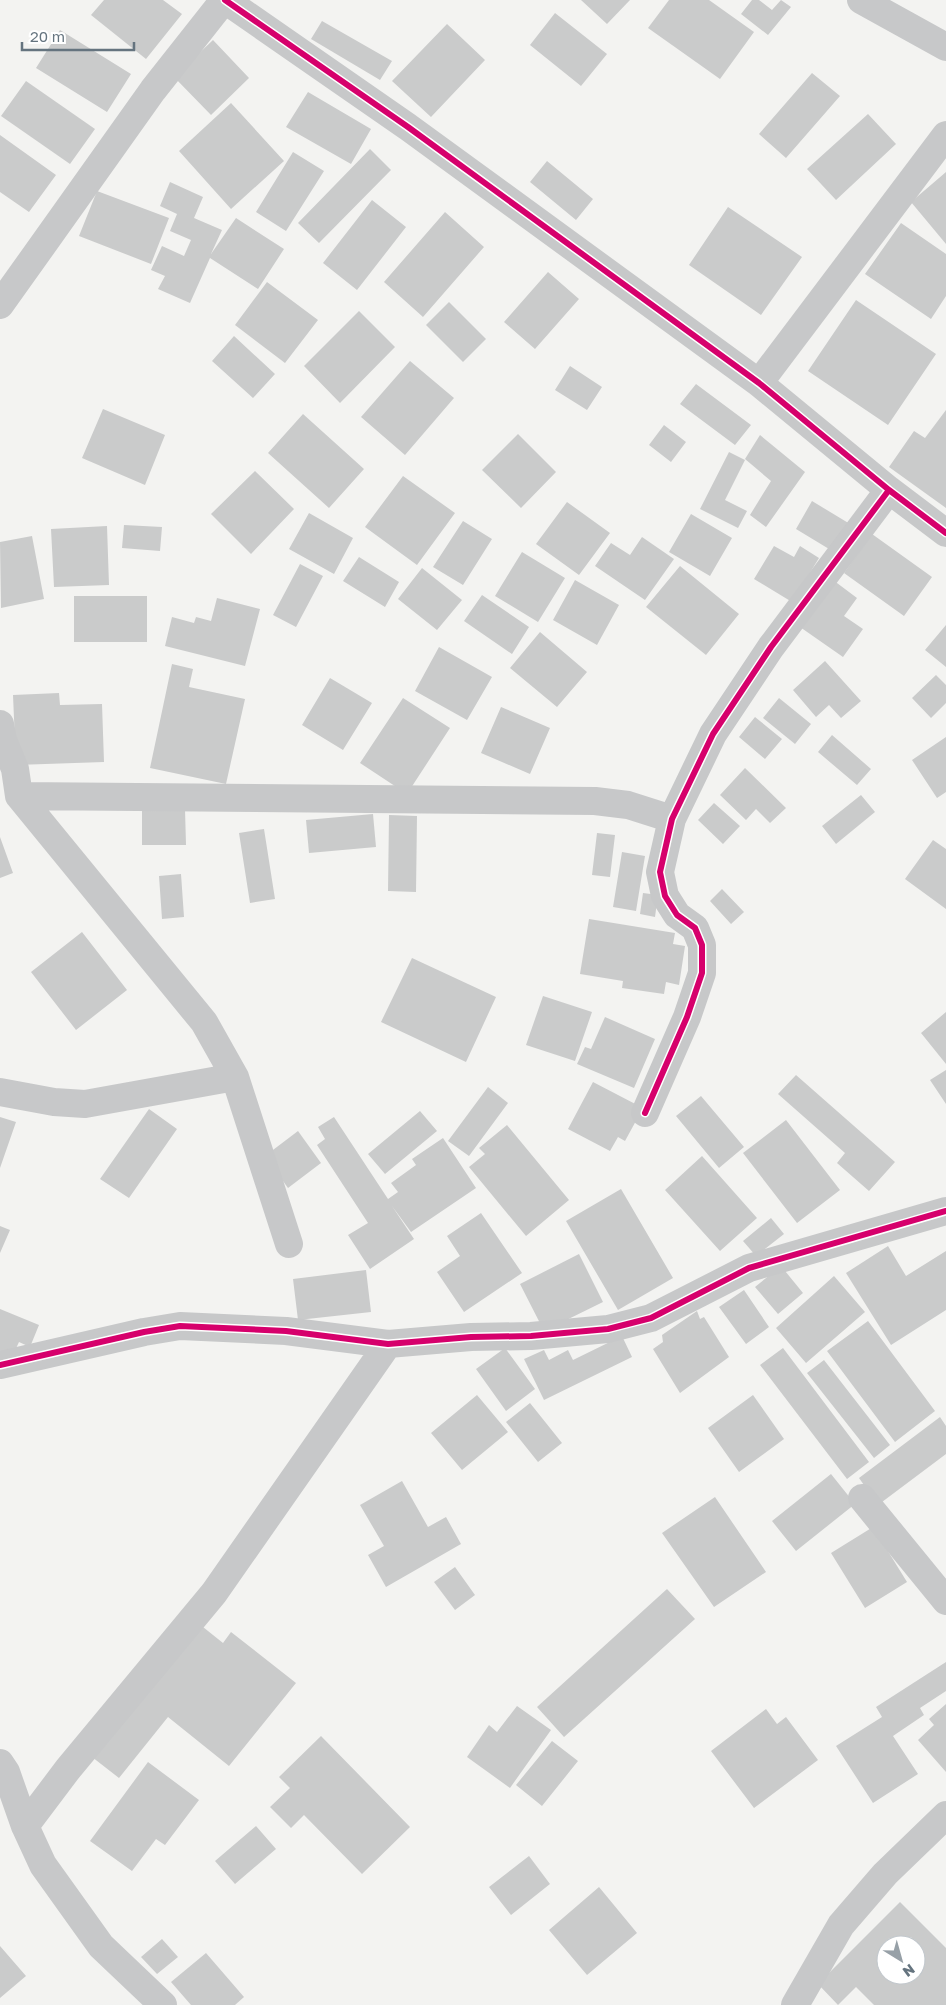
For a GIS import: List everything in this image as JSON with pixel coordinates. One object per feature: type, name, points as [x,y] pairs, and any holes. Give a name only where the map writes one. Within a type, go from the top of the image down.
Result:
[{"type":"street","points":[[0,305],[153,90],[224,0],[408,127],[759,383],[889,490],[946,533]]},
{"type":"street","points":[[861,0],[946,48]]},
{"type":"street","points":[[759,383],[946,135]]},
{"type":"street","points":[[645,1114],[687,1017],[702,973],[702,945],[695,928],[677,915],[665,896],[660,872],[672,819],[712,734],[771,647],[889,490]]},
{"type":"street","points":[[0,724],[8,771],[19,796],[204,1022],[235,1077],[289,1244]]},
{"type":"street","points":[[19,796],[595,801],[628,806],[672,819]]},
{"type":"street","points":[[0,1092],[54,1102],[85,1104],[235,1077]]},
{"type":"street","points":[[0,1365],[144,1332],[180,1326],[286,1331],[388,1344],[470,1337],[531,1336],[608,1329],[651,1318],[749,1268],[946,1211]]},
{"type":"street","points":[[25,1826],[68,1769],[214,1593],[388,1344]]},
{"type":"street","points":[[862,1498],[946,1601]]},
{"type":"street","points":[[0,1763],[6,1772],[25,1826],[43,1865],[101,1946],[163,2005]]},
{"type":"street","points":[[795,2005],[841,1925],[885,1874],[946,1815]]},
{"type":"building","points":[[104,0],[163,0],[182,14],[146,59],[91,15]]},
{"type":"building","points":[[581,0],[630,0],[607,24]]},
{"type":"building","points":[[669,0],[709,0],[754,32],[720,79],[648,28]]},
{"type":"building","points":[[752,0],[759,0],[772,10],[781,0],[791,7],[768,35],[741,14]]},
{"type":"building","points":[[555,13],[607,54],[581,86],[530,45]]},
{"type":"building","points":[[322,21],[392,61],[380,80],[311,39]]},
{"type":"building","points":[[447,24],[485,60],[431,117],[392,81]]},
{"type":"building","points":[[60,30],[131,74],[107,112],[36,68]]},
{"type":"building","points":[[213,40],[249,78],[211,115],[174,77]]},
{"type":"building","points":[[812,73],[840,96],[786,158],[759,134]]},
{"type":"building","points":[[26,81],[95,129],[70,164],[1,116]]},
{"type":"building","points":[[308,92],[371,129],[351,164],[286,127]]},
{"type":"building","points":[[231,103],[284,161],[231,209],[179,151]]},
{"type":"building","points":[[868,114],[896,144],[836,200],[807,169]]},
{"type":"building","points":[[0,135],[56,175],[29,212],[0,192]]},
{"type":"building","points":[[370,149],[391,170],[319,243],[298,223]]},
{"type":"building","points":[[293,152],[324,171],[286,231],[256,212]]},
{"type":"building","points":[[547,161],[593,199],[576,220],[530,182]]},
{"type":"building","points":[[946,172],[946,244],[911,202]]},
{"type":"building","points":[[170,182],[203,197],[194,218],[222,230],[211,254],[236,218],[284,249],[258,289],[210,258],[190,303],[158,289],[165,276],[151,270],[162,246],[184,256],[191,240],[170,231],[177,214],[160,206]]},
{"type":"building","points":[[97,191],[169,218],[151,264],[79,236]]},
{"type":"building","points":[[372,200],[406,227],[357,290],[323,263]]},
{"type":"building","points":[[728,207],[802,257],[761,315],[689,265]]},
{"type":"building","points":[[445,212],[484,247],[423,317],[384,282]]},
{"type":"building","points":[[901,223],[946,254],[946,296],[931,319],[865,274]]},
{"type":"building","points":[[548,272],[579,299],[535,349],[504,322]]},
{"type":"building","points":[[267,282],[318,320],[285,363],[235,325]]},
{"type":"building","points":[[856,300],[936,354],[888,425],[808,371]]},
{"type":"building","points":[[449,302],[486,339],[463,362],[426,325]]},
{"type":"building","points":[[359,311],[395,347],[340,403],[304,366]]},
{"type":"building","points":[[234,336],[275,374],[253,398],[212,361]]},
{"type":"building","points":[[410,361],[454,398],[405,455],[361,417]]},
{"type":"building","points":[[570,366],[602,387],[587,410],[555,390]]},
{"type":"building","points":[[696,384],[751,425],[735,445],[680,404]]},
{"type":"building","points":[[103,409],[165,435],[145,485],[82,458]]},
{"type":"building","points":[[946,410],[946,508],[889,467],[914,431],[925,438]]},
{"type":"building","points":[[303,414],[364,469],[329,508],[268,453]]},
{"type":"building","points":[[664,425],[686,442],[671,462],[649,445]]},
{"type":"building","points":[[518,434],[556,472],[521,508],[482,470]]},
{"type":"building","points":[[760,435],[805,472],[766,527],[750,515],[771,481],[745,459]]},
{"type":"building","points":[[729,452],[745,460],[725,500],[747,511],[738,528],[700,509]]},
{"type":"building","points":[[255,471],[294,509],[251,554],[211,514]]},
{"type":"building","points":[[403,476],[455,513],[417,565],[365,527]]},
{"type":"building","points":[[812,501],[850,524],[834,552],[796,529]]},
{"type":"building","points":[[567,502],[610,533],[579,575],[536,544]]},
{"type":"building","points":[[309,513],[353,538],[334,574],[289,549]]},
{"type":"building","points":[[691,514],[732,538],[710,576],[669,552]]},
{"type":"building","points":[[463,521],[492,539],[463,585],[433,567]]},
{"type":"building","points":[[124,525],[162,527],[160,551],[122,548]]},
{"type":"building","points":[[107,526],[109,585],[54,587],[51,529]]},
{"type":"building","points":[[872,534],[932,577],[904,616],[844,573]]},
{"type":"building","points":[[32,536],[44,599],[1,608],[0,542]]},
{"type":"building","points":[[642,537],[674,559],[645,600],[595,566],[611,543],[630,555]]},
{"type":"building","points":[[774,546],[794,557],[800,546],[819,558],[792,602],[754,579]]},
{"type":"building","points":[[522,552],[565,578],[538,622],[495,596]]},
{"type":"building","points":[[359,557],[399,582],[385,607],[343,581]]},
{"type":"building","points":[[300,564],[323,576],[296,627],[273,615]]},
{"type":"building","points":[[680,566],[739,614],[706,655],[646,607]]},
{"type":"building","points":[[422,568],[462,600],[437,630],[398,599]]},
{"type":"building","points":[[575,580],[619,605],[597,645],[553,620]]},
{"type":"building","points":[[833,580],[857,598],[844,616],[863,629],[843,657],[800,627]]},
{"type":"building","points":[[482,595],[529,627],[512,654],[464,621]]},
{"type":"building","points":[[74,596],[147,596],[147,642],[74,642]]},
{"type":"building","points":[[217,598],[260,609],[245,666],[165,646],[172,617],[194,623],[196,617],[211,621]]},
{"type":"building","points":[[946,625],[946,667],[925,650]]},
{"type":"building","points":[[540,632],[587,672],[557,707],[510,668]]},
{"type":"building","points":[[439,647],[492,677],[467,720],[415,691]]},
{"type":"building","points":[[825,661],[861,701],[841,718],[829,705],[816,717],[793,690]]},
{"type":"building","points":[[172,664],[193,669],[189,687],[245,699],[226,784],[150,768]]},
{"type":"building","points":[[936,675],[946,685],[946,703],[931,718],[912,698]]},
{"type":"building","points":[[330,678],[372,703],[343,750],[302,725]]},
{"type":"building","points":[[59,693],[60,705],[102,704],[104,762],[16,765],[13,695]]},
{"type":"building","points":[[403,698],[450,728],[407,794],[360,763]]},
{"type":"building","points":[[779,698],[811,724],[795,744],[763,718]]},
{"type":"building","points":[[501,707],[550,728],[530,774],[481,753]]},
{"type":"building","points":[[755,717],[782,739],[765,759],[739,737]]},
{"type":"building","points":[[832,735],[871,769],[857,785],[818,752]]},
{"type":"building","points":[[946,737],[946,792],[937,798],[912,760]]},
{"type":"building","points":[[745,768],[786,808],[770,823],[756,809],[746,820],[720,795]]},
{"type":"building","points":[[861,795],[875,812],[836,844],[822,826]]},
{"type":"building","points":[[714,803],[740,826],[723,844],[698,820]]},
{"type":"building","points":[[185,809],[186,845],[142,845],[142,810]]},
{"type":"building","points":[[373,814],[376,847],[309,853],[306,820]]},
{"type":"building","points":[[389,815],[417,816],[416,892],[388,891]]},
{"type":"building","points":[[264,829],[275,899],[250,903],[239,833]]},
{"type":"building","points":[[597,833],[615,835],[610,877],[592,875]]},
{"type":"building","points":[[0,837],[13,873],[0,878]]},
{"type":"building","points":[[933,840],[946,849],[946,909],[905,879]]},
{"type":"building","points":[[622,852],[645,856],[636,911],[613,907]]},
{"type":"building","points":[[181,874],[184,917],[162,919],[159,876]]},
{"type":"building","points":[[722,889],[744,912],[731,924],[710,901]]},
{"type":"building","points":[[643,893],[658,895],[655,917],[640,914]]},
{"type":"building","points":[[589,919],[675,933],[673,944],[685,946],[679,985],[666,982],[664,994],[622,988],[623,981],[580,974]]},
{"type":"building","points":[[82,932],[127,990],[76,1030],[31,972]]},
{"type":"building","points":[[412,958],[496,997],[466,1062],[381,1022]]},
{"type":"building","points":[[543,996],[592,1012],[575,1061],[526,1045]]},
{"type":"building","points":[[946,1012],[946,1064],[921,1033]]},
{"type":"building","points":[[605,1017],[655,1039],[634,1088],[577,1064],[585,1047],[591,1049]]},
{"type":"building","points":[[946,1070],[946,1104],[930,1080]]},
{"type":"building","points":[[796,1075],[895,1162],[869,1191],[837,1163],[845,1153],[778,1094]]},
{"type":"building","points":[[593,1082],[643,1108],[625,1141],[618,1137],[610,1151],[568,1129]]},
{"type":"building","points":[[488,1087],[508,1103],[469,1156],[448,1141]]},
{"type":"building","points":[[701,1096],[744,1147],[719,1168],[676,1116]]},
{"type":"building","points":[[149,1109],[177,1129],[129,1198],[100,1179]]},
{"type":"building","points":[[420,1111],[437,1131],[385,1174],[368,1154]]},
{"type":"building","points":[[0,1117],[16,1122],[0,1168]]},
{"type":"building","points":[[334,1117],[388,1199],[398,1192],[391,1183],[416,1165],[412,1159],[443,1138],[476,1188],[411,1232],[392,1206],[414,1239],[370,1269],[348,1235],[368,1223],[317,1145],[325,1139],[318,1127]]},
{"type":"building","points":[[786,1120],[840,1190],[797,1223],[743,1153]]},
{"type":"building","points":[[507,1125],[569,1200],[526,1236],[469,1167],[485,1154],[479,1148]]},
{"type":"building","points":[[298,1131],[321,1163],[288,1188],[265,1156]]},
{"type":"building","points":[[702,1156],[757,1218],[720,1251],[665,1190]]},
{"type":"building","points":[[621,1189],[673,1278],[618,1310],[566,1221]]},
{"type":"building","points":[[481,1213],[522,1273],[464,1312],[437,1272],[460,1256],[447,1236]]},
{"type":"building","points":[[771,1218],[784,1234],[756,1256],[743,1241]]},
{"type":"building","points":[[0,1226],[10,1230],[0,1253]]},
{"type":"building","points":[[888,1246],[906,1276],[946,1251],[946,1310],[891,1345],[846,1273]]},
{"type":"building","points":[[579,1254],[603,1302],[544,1331],[520,1284]]},
{"type":"building","points":[[781,1266],[803,1293],[778,1314],[755,1287]]},
{"type":"building","points":[[366,1270],[371,1312],[298,1320],[293,1279]]},
{"type":"building","points":[[834,1276],[865,1312],[806,1363],[776,1328]]},
{"type":"building","points":[[744,1290],[769,1327],[746,1344],[719,1307]]},
{"type":"building","points":[[0,1309],[39,1325],[30,1347],[19,1342],[11,1359],[0,1354]]},
{"type":"building","points":[[697,1311],[700,1319],[704,1317],[729,1357],[680,1393],[653,1349],[663,1342],[662,1335]]},
{"type":"building","points":[[868,1321],[935,1411],[895,1442],[827,1351]]},
{"type":"building","points":[[622,1336],[632,1357],[544,1400],[524,1359],[544,1350],[549,1360],[568,1350],[573,1360]]},
{"type":"building","points":[[505,1348],[535,1389],[506,1411],[476,1369]]},
{"type":"building","points":[[783,1348],[869,1462],[847,1479],[760,1365]]},
{"type":"building","points":[[824,1360],[890,1445],[874,1458],[807,1373]]},
{"type":"building","points":[[477,1395],[508,1432],[462,1470],[431,1433]]},
{"type":"building","points":[[753,1395],[784,1439],[739,1472],[708,1428]]},
{"type":"building","points":[[530,1403],[562,1443],[538,1462],[506,1422]]},
{"type":"building","points":[[940,1417],[946,1426],[946,1454],[878,1505],[859,1478]]},
{"type":"building","points":[[831,1474],[855,1504],[796,1551],[772,1521]]},
{"type":"building","points":[[402,1481],[428,1527],[446,1517],[461,1544],[386,1587],[368,1555],[384,1546],[360,1505]]},
{"type":"building","points":[[715,1497],[766,1572],[714,1607],[662,1533]]},
{"type":"building","points":[[873,1527],[907,1582],[865,1608],[831,1553]]},
{"type":"building","points":[[455,1567],[475,1595],[455,1610],[434,1582]]},
{"type":"building","points":[[667,1589],[695,1619],[564,1737],[537,1707]]},
{"type":"building","points":[[203,1627],[223,1643],[231,1632],[296,1683],[229,1766],[168,1717],[119,1778],[92,1757]]},
{"type":"building","points":[[946,1662],[946,1691],[920,1708],[924,1715],[893,1736],[918,1774],[873,1803],[836,1746],[882,1717],[876,1707]]},
{"type":"building","points":[[946,1704],[946,1772],[918,1740],[934,1725],[929,1719]]},
{"type":"building","points":[[517,1706],[551,1730],[510,1788],[467,1757],[489,1725],[497,1732]]},
{"type":"building","points":[[766,1709],[777,1724],[786,1717],[818,1760],[754,1808],[711,1751]]},
{"type":"building","points":[[321,1736],[410,1827],[362,1874],[304,1815],[291,1828],[270,1807],[290,1788],[279,1777]]},
{"type":"building","points":[[552,1741],[578,1761],[542,1806],[516,1785]]},
{"type":"building","points":[[148,1762],[199,1800],[165,1845],[156,1839],[132,1871],[90,1841]]},
{"type":"building","points":[[256,1826],[276,1849],[235,1884],[215,1861]]},
{"type":"building","points":[[529,1856],[550,1884],[511,1915],[489,1887]]},
{"type":"building","points":[[599,1887],[637,1933],[587,1975],[549,1930]]},
{"type":"building","points":[[900,1902],[946,1948],[946,2005],[874,2005],[856,1987],[838,2005],[818,1984]]},
{"type":"building","points":[[162,1939],[178,1957],[157,1974],[141,1957]]},
{"type":"building","points":[[0,1946],[26,1976],[0,1998]]},
{"type":"building","points":[[206,1953],[244,1997],[235,2005],[191,2005],[171,1982]]},
{"type":"cycle path","points":[[225,0],[408,127],[759,383],[889,490],[946,533]]},
{"type":"cycle path","points":[[645,1113],[687,1017],[702,973],[702,945],[695,928],[677,915],[665,896],[660,872],[672,819],[713,734],[771,647],[889,490]]},
{"type":"cycle path","points":[[0,1365],[144,1332],[180,1326],[286,1331],[388,1344],[471,1337],[531,1336],[608,1329],[651,1318],[749,1268],[946,1211]]}]
